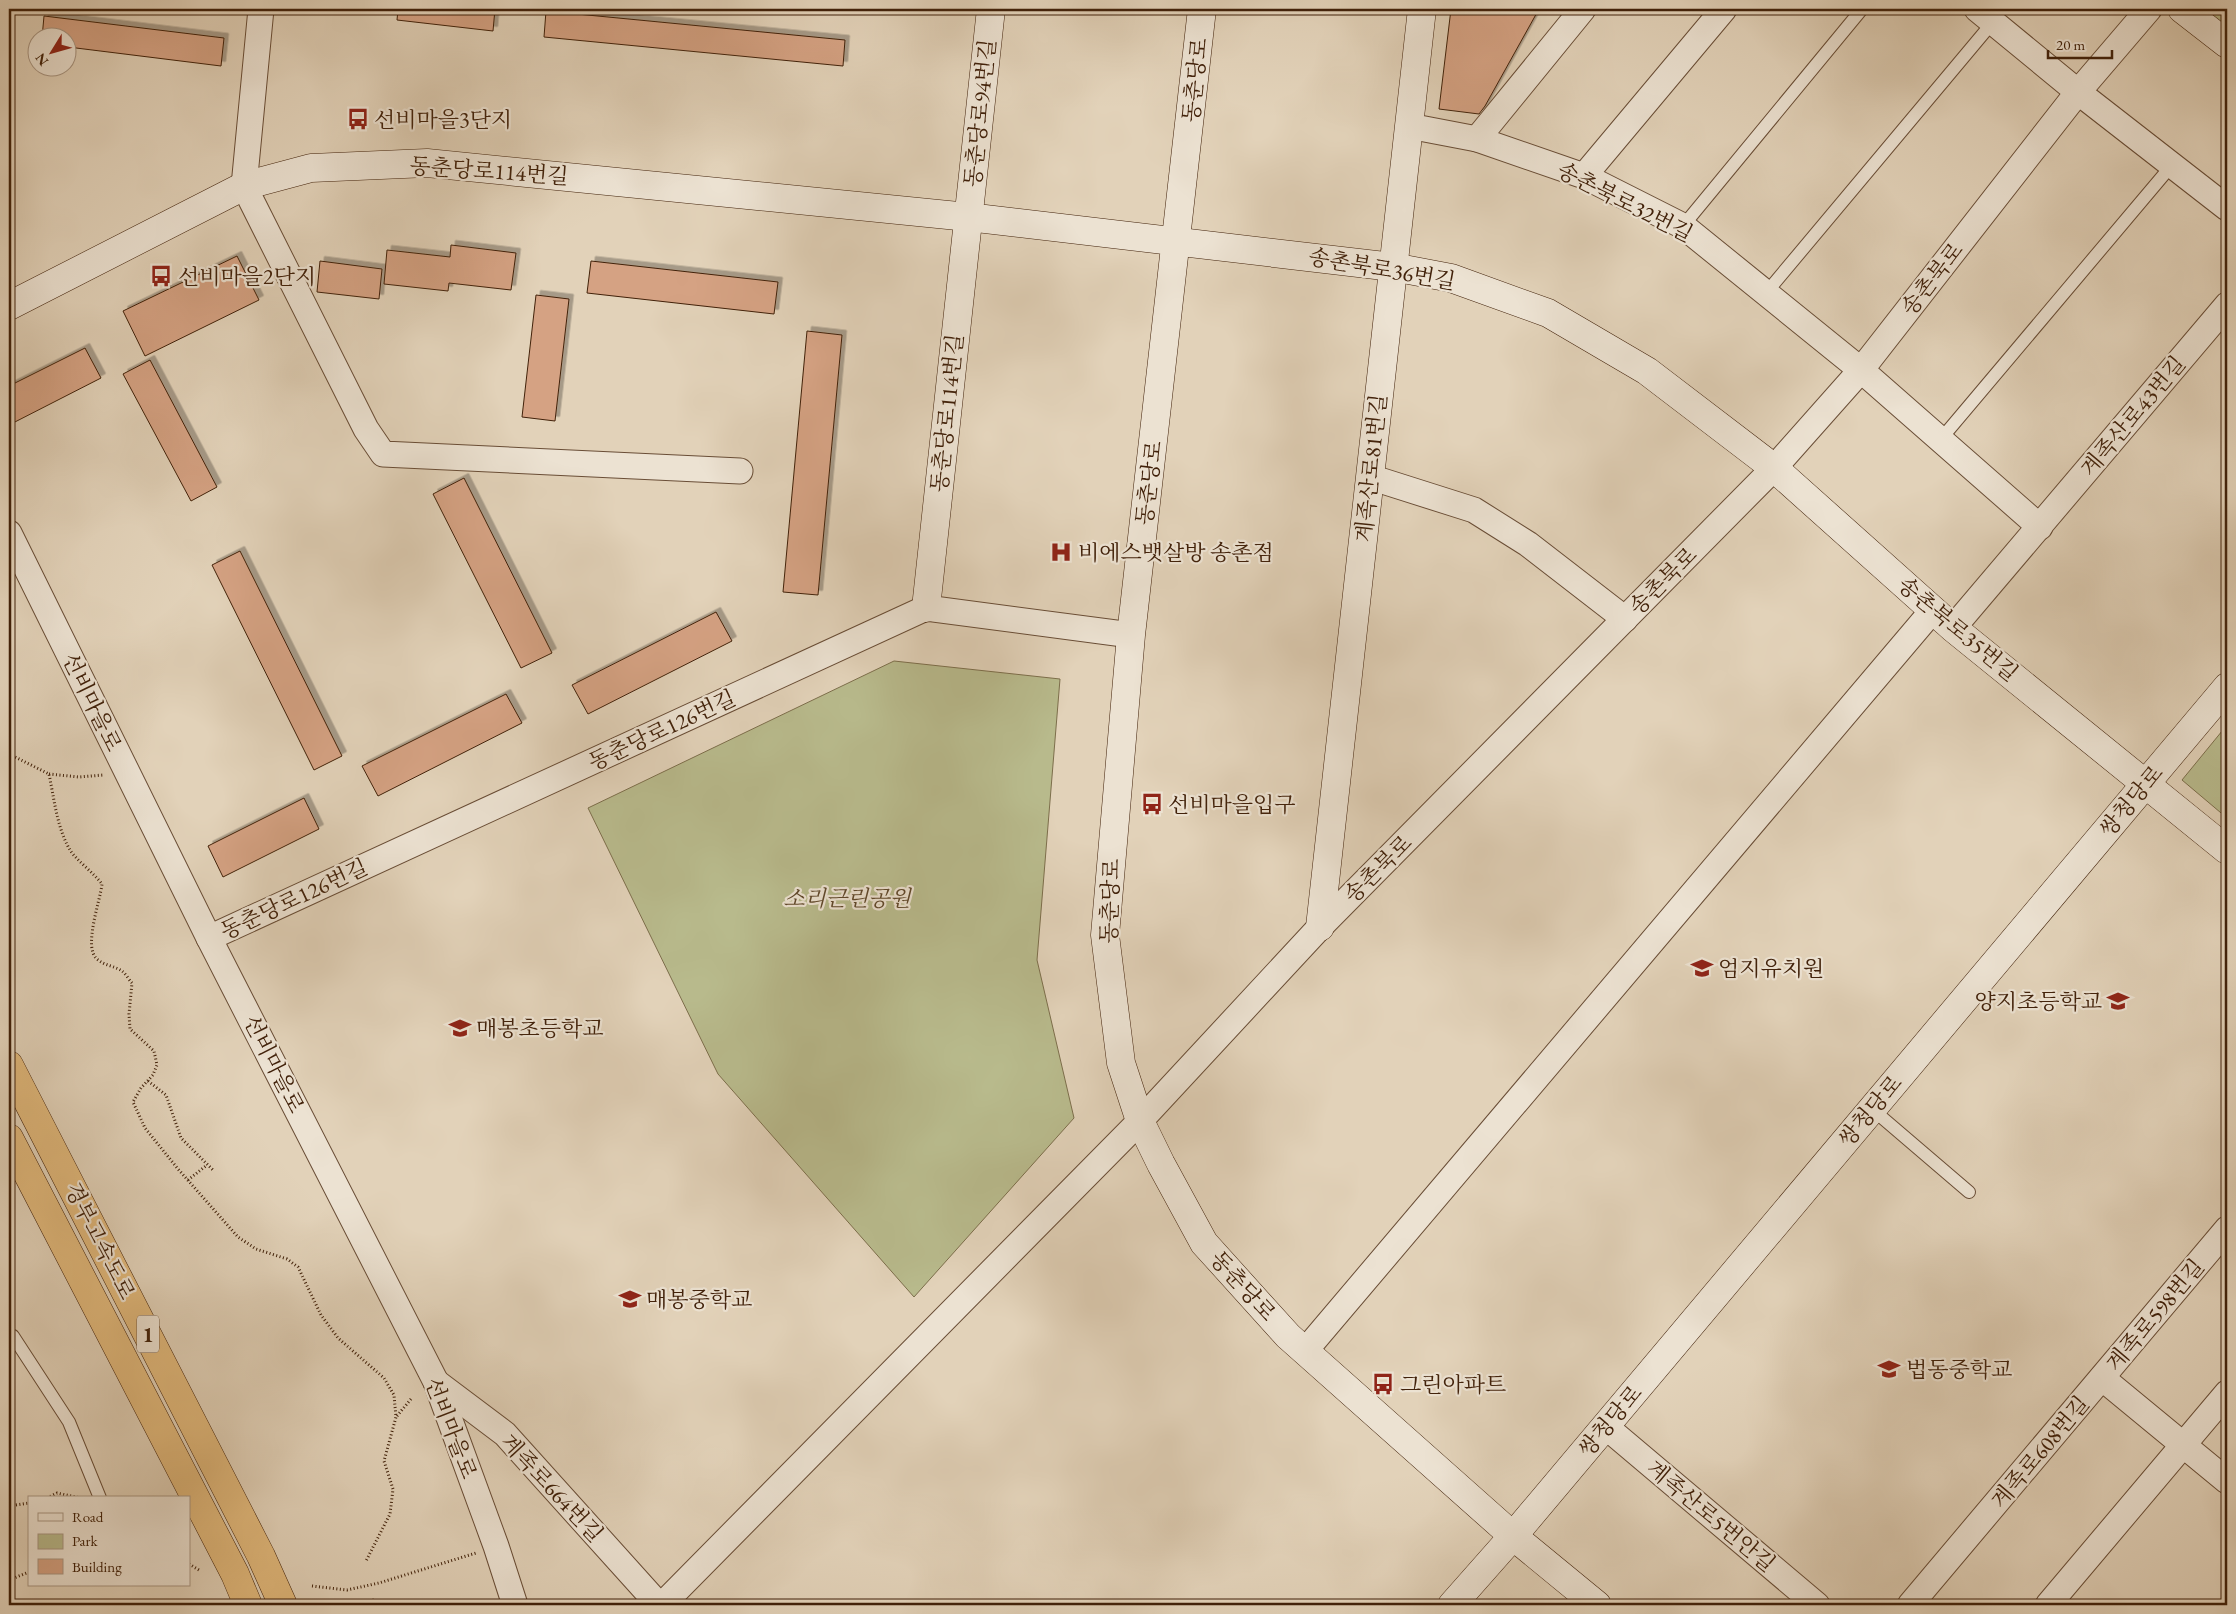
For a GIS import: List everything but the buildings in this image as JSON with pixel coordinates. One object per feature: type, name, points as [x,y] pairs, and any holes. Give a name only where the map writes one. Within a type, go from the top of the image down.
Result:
[{"type":"highway","name":"경부고속도로","points":[[9,1065],[262,1556],[283,1605]]},
{"type":"highway","name":"경부고속도로","points":[[9,1138],[226,1556],[248,1605]]},
{"type":"main road","name":"동춘당로94번길","points":[[968,217],[991,9]]},
{"type":"main road","name":"동춘당로","points":[[1202,9],[1131,635],[1105,935],[1121,1063],[1140,1121],[1160,1164],[1204,1243],[1288,1336],[1513,1536],[1596,1605]]},
{"type":"main road","name":"계족산로81번길","points":[[1320,927],[1422,9]]},
{"type":"main road","points":[[2182,9],[2227,44]]},
{"type":"main road","name":"동춘당로114번길","points":[[9,306],[244,186],[312,168],[427,162],[1177,240]]},
{"type":"main road","name":"동춘당로114번길","points":[[926,608],[968,217]]},
{"type":"main road","name":"송촌북로36번길","points":[[1177,240],[1393,266],[1451,278],[1548,313],[1647,371],[1774,468]]},
{"type":"main road","name":"송촌북로35번길","points":[[1774,468],[1954,628],[2227,850]]},
{"type":"main road","name":"쌍청당로","points":[[1452,1605],[1513,1536],[2227,687]]},
{"type":"street","points":[[261,9],[244,186],[366,429],[383,454],[740,472]]},
{"type":"street","points":[[1477,139],[1583,9]]},
{"type":"street","points":[[1584,176],[1724,9]]},
{"type":"street","name":"송촌북로","points":[[660,1605],[1140,1121],[1320,927],[1774,468],[1861,370],[2078,92],[2149,9]]},
{"type":"street","points":[[1985,15],[2078,92],[2227,208]]},
{"type":"street","name":"송촌북로32번길","points":[[1409,126],[1477,139],[1584,176],[1683,226],[1861,370]]},
{"type":"street","name":"계족산로43번길","points":[[1954,628],[2227,305]]},
{"type":"street","points":[[1861,370],[2040,527]]},
{"type":"street","points":[[1370,477],[1474,510],[1528,544],[1625,619]]},
{"type":"street","name":"선비마을로","points":[[9,533],[209,938],[436,1382],[496,1546],[514,1605]]},
{"type":"street","points":[[926,608],[1131,635]]},
{"type":"street","name":"동춘당로126번길","points":[[209,938],[926,608]]},
{"type":"street","points":[[1305,1351],[1933,610]]},
{"type":"street","name":"계족로598번길","points":[[2102,1378],[2227,1229]]},
{"type":"street","name":"계족로608번길","points":[[1910,1605],[2102,1378],[2227,1481]]},
{"type":"street","name":"계족로664번길","points":[[436,1382],[505,1434],[660,1605]]},
{"type":"street","points":[[2048,1605],[2227,1393]]},
{"type":"street","name":"계족산로5번안길","points":[[1605,1426],[1817,1605]]},
{"type":"lane","points":[[1683,226],[1862,9]]},
{"type":"lane","points":[[1766,293],[1985,15]]},
{"type":"lane","points":[[1941,439],[2172,165]]},
{"type":"lane","points":[[1872,1110],[1969,1192]]},
{"type":"lane","points":[[9,1338],[13,1336],[69,1422],[99,1496]]},
{"type":"path","points":[[9,754],[49,774],[79,777],[111,775]]},
{"type":"path","points":[[49,774],[56,808],[71,851],[92,870],[102,884],[92,929],[91,948],[96,959],[107,966],[123,971],[132,983],[129,1014],[130,1029],[154,1051],[157,1066],[153,1075],[141,1088],[133,1102],[145,1128],[238,1237],[256,1249],[287,1259],[298,1267],[321,1315],[338,1338],[384,1378],[394,1395],[396,1417],[384,1461],[393,1489],[390,1514],[366,1560]]},
{"type":"path","points":[[148,1081],[166,1096],[181,1138],[214,1172]]},
{"type":"path","points":[[188,1180],[207,1165]]},
{"type":"path","points":[[396,1417],[411,1399]]},
{"type":"path","points":[[51,1496],[57,1493],[71,1496]]},
{"type":"path","points":[[9,1506],[28,1503]]},
{"type":"path","points":[[312,1586],[347,1590],[435,1567],[496,1546]]},
{"type":"path","points":[[190,1565],[199,1570]]},
{"type":"path","points":[[9,1580],[28,1572]]},
{"type":"path","points":[[372,1599],[374,1605]]},
{"type":"green space","points":[[2200,9],[2227,9],[2227,32]]},
{"type":"green space","name":"소리근린공원","points":[[894,661],[1060,679],[1037,960],[1074,1118],[914,1297],[718,1074],[588,808]]},
{"type":"green space","points":[[2227,725],[2227,818],[2182,780]]},
{"type":"place","name":"선비마을3단지","points":[[358,119]]},
{"type":"place","name":"선비마을2단지","points":[[161,276]]},
{"type":"place","name":"비에스뱃살방 송촌점","points":[[1061,552]]},
{"type":"place","name":"선비마을입구","points":[[1152,804]]},
{"type":"place","name":"엄지유치원","points":[[1702,968]]},
{"type":"place","name":"양지초등학교","points":[[2118,1001]]},
{"type":"place","name":"매봉초등학교","points":[[460,1028]]},
{"type":"place","name":"매봉중학교","points":[[630,1299]]},
{"type":"place","name":"법동중학교","points":[[1889,1369]]},
{"type":"place","name":"그린아파트","points":[[1383,1384]]}]
